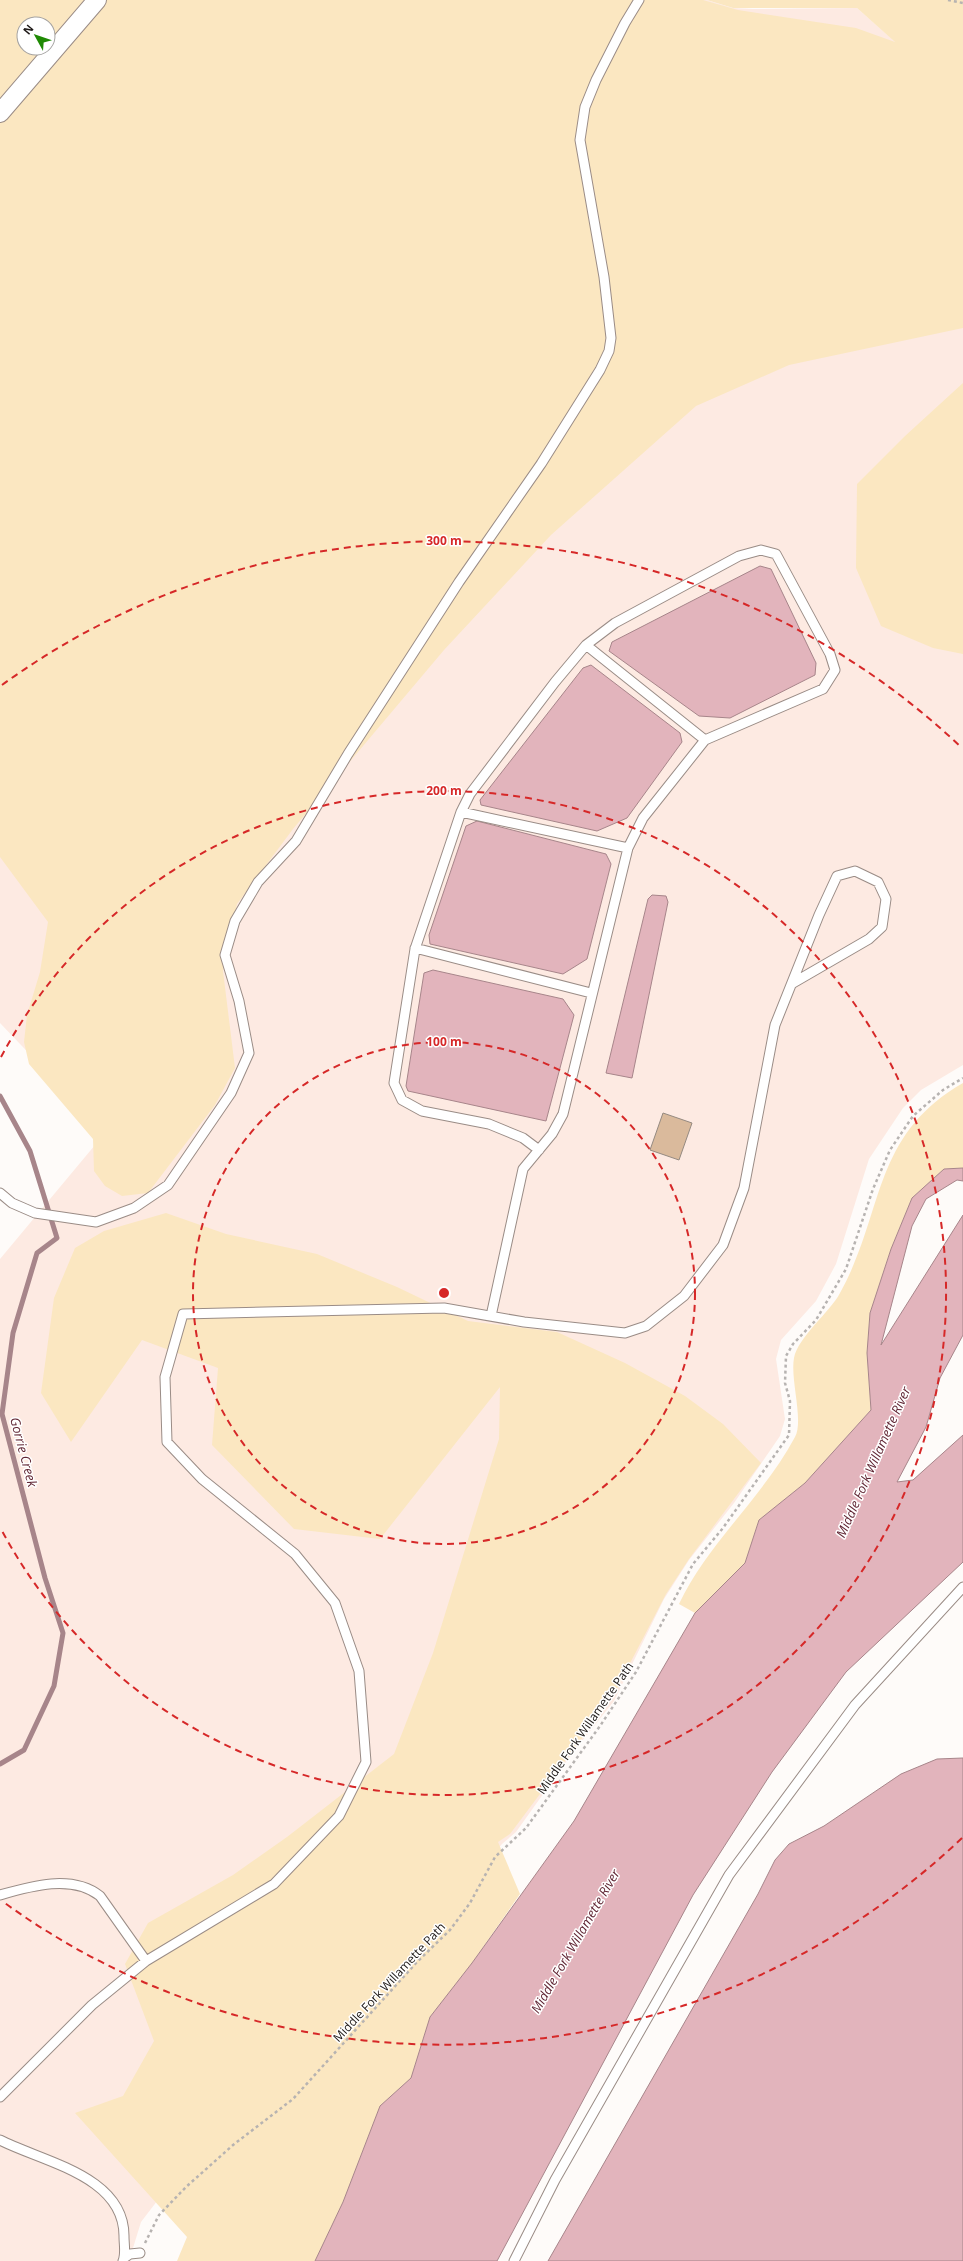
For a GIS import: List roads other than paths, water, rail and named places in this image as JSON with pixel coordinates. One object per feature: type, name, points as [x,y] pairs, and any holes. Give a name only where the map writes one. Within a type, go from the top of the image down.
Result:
[{"type":"street","points":[[0,113],[97,0]]},
{"type":"lane","points":[[0,1194],[12,1203],[35,1212],[96,1222],[134,1208],[168,1185],[231,1093],[249,1053],[239,1001],[225,955],[235,922],[258,882],[296,840],[348,754],[459,582],[541,464],[600,370],[610,351],[611,338],[604,277],[580,140],[585,107],[596,80],[625,23],[639,0]]},
{"type":"lane","points":[[490,1316],[497,1295],[523,1169],[552,1134],[563,1114],[591,993],[628,848],[643,818],[705,740],[823,689],[835,670],[830,654],[776,554],[761,550],[739,556],[615,623],[586,645],[554,682],[470,794],[461,812],[415,948],[394,1083],[402,1100],[422,1111],[489,1124],[523,1138],[538,1150]]},
{"type":"lane","points":[[586,645],[705,740]]},
{"type":"lane","points":[[461,812],[628,848]]},
{"type":"lane","points":[[0,2096],[92,2005],[146,1961],[274,1884],[339,1816],[366,1762],[358,1671],[336,1603],[295,1554],[202,1479],[167,1442],[165,1377],[182,1314],[444,1308],[524,1322],[626,1333],[646,1326],[684,1296],[723,1245],[744,1188],[775,1024],[793,983],[818,915],[837,876],[855,871],[878,882],[886,899],[882,927],[869,939],[793,983]]},
{"type":"lane","points":[[415,948],[591,993]]},
{"type":"lane","points":[[514,2261],[555,2180],[729,1875],[855,1705],[963,1587]]},
{"type":"lane","points":[[0,1895],[28,1887],[77,1884],[90,1888],[100,1896],[146,1961]]},
{"type":"lane","points":[[0,2140],[20,2150],[77,2172],[110,2195],[125,2223],[124,2259]]},
{"type":"lane","points":[[124,2259],[130,2254],[140,2253]]},
{"type":"water","points":[[760,566],[771,569],[816,663],[815,675],[730,718],[699,716],[609,651],[612,642]]},
{"type":"water","points":[[591,665],[680,733],[682,742],[627,818],[597,831],[481,805],[480,800],[583,668]]},
{"type":"water","points":[[477,821],[606,854],[611,864],[587,959],[563,974],[430,944],[429,935],[466,826]]},
{"type":"water","points":[[652,895],[666,896],[668,902],[632,1078],[606,1073],[648,899]]},
{"type":"water","points":[[433,970],[563,999],[574,1015],[546,1121],[408,1091],[406,1086],[424,973]]},
{"type":"water","name":"Middle Fork Willamette River","points":[[963,1168],[963,1181],[957,1180],[926,1199],[912,1226],[881,1345],[963,1215],[963,1335],[940,1378],[926,1427],[897,1482],[913,1480],[963,1435],[963,1562],[846,1672],[772,1772],[693,1895],[497,2261],[315,2261],[343,2202],[380,2106],[411,2078],[430,2017],[472,1963],[574,1821],[695,1613],[745,1563],[759,1520],[805,1483],[871,1410],[867,1353],[870,1313],[891,1249],[912,1198],[944,1169]]},
{"type":"water","points":[[963,1758],[963,2261],[548,2261],[758,1894],[775,1860],[789,1844],[824,1826],[901,1774],[937,1759]]},
{"type":"waterway","name":"Gorrie Creek","points":[[0,1096],[30,1151],[57,1238],[37,1253],[13,1333],[2,1414],[45,1578],[63,1633],[54,1686],[24,1750],[0,1764]]}]
